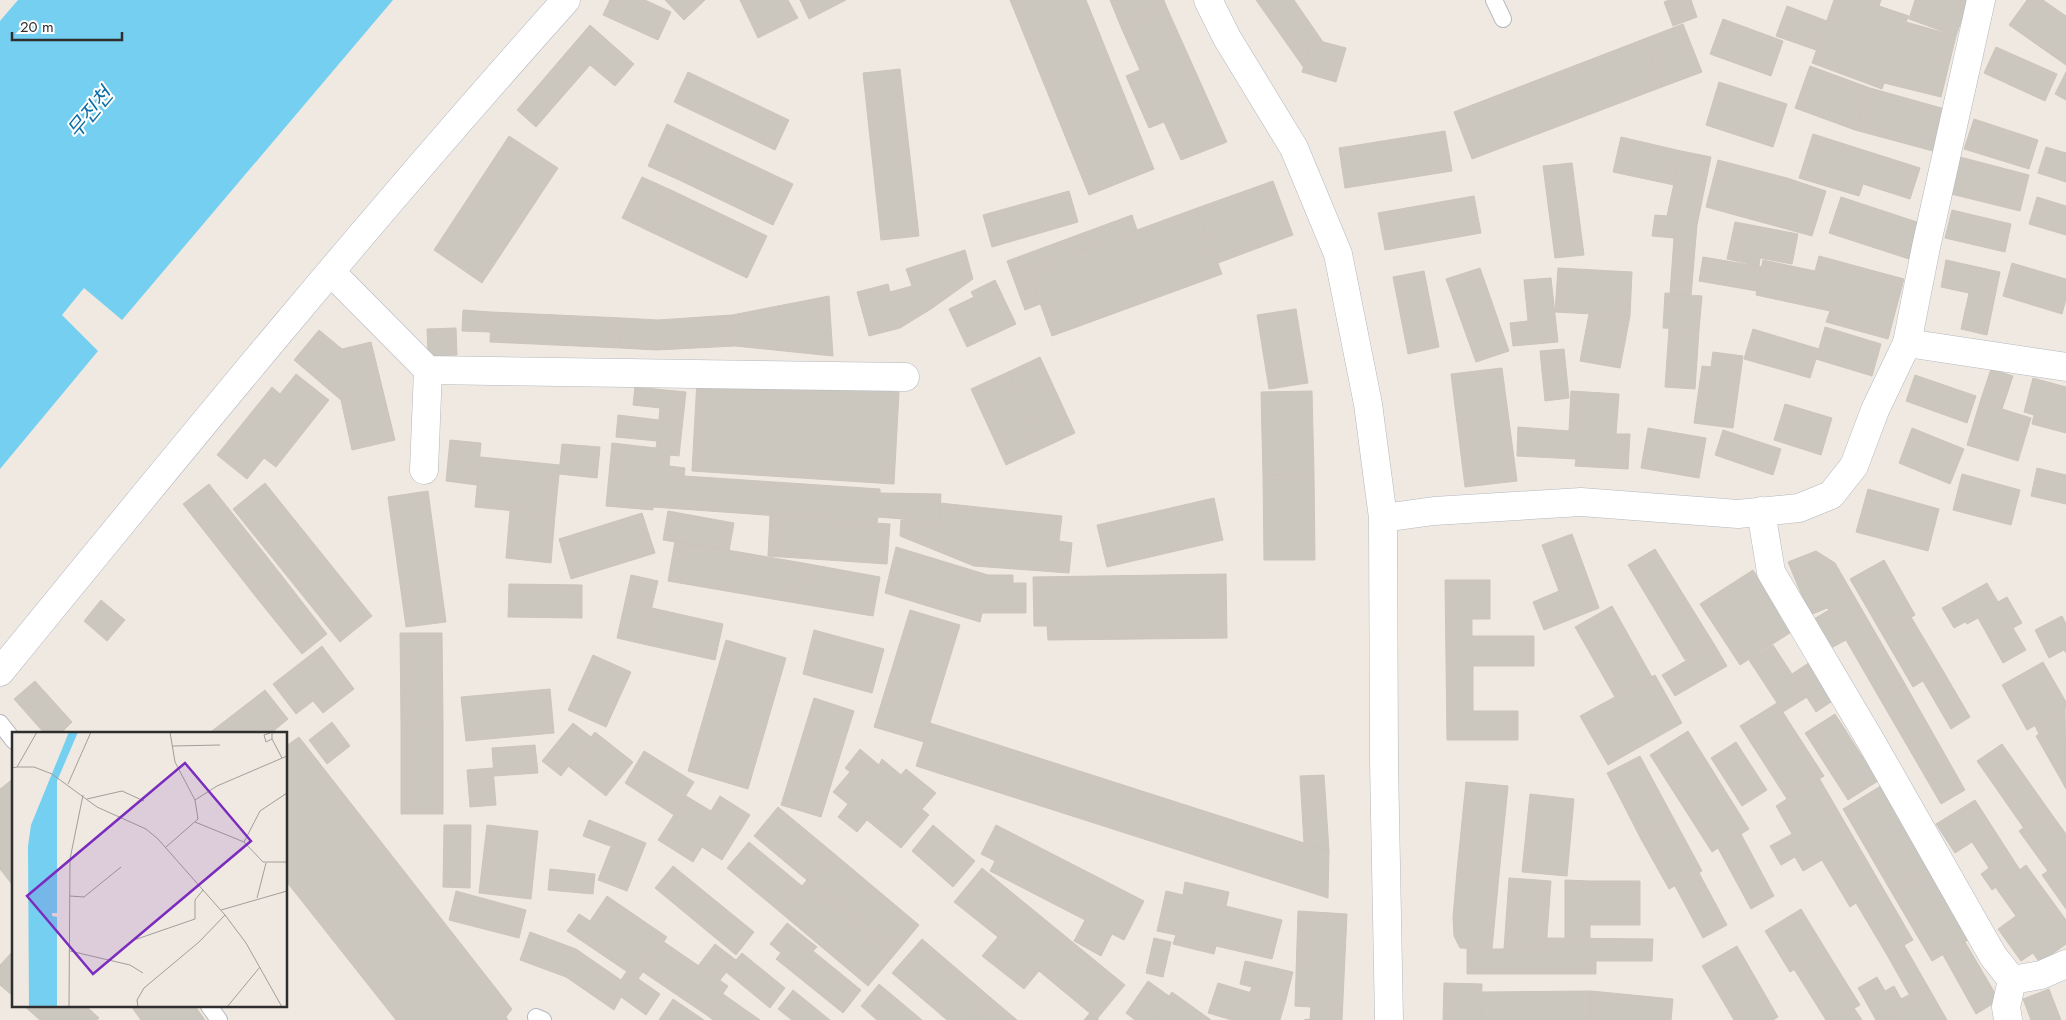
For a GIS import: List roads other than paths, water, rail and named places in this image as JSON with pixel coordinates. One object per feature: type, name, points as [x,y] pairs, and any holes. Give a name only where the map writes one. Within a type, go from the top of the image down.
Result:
[{"type":"street","points":[[0,672],[330,272],[488,87],[566,0]]},
{"type":"street","points":[[1208,0],[1227,38],[1294,148],[1338,254],[1368,404],[1383,518],[1384,772],[1389,1020]]},
{"type":"street","points":[[1383,518],[1434,511],[1581,502],[1738,514],[1800,508],[1832,495],[1854,466],[1875,410],[1907,343],[1926,247],[1981,0]]},
{"type":"street","points":[[330,272],[428,370],[905,377]]},
{"type":"street","points":[[1907,343],[2066,367]]},
{"type":"street","points":[[424,470],[428,370]]},
{"type":"street","points":[[1761,511],[1771,572],[1872,743],[1993,956],[2012,980]]},
{"type":"street","points":[[2012,980],[2042,975],[2066,964]]},
{"type":"street","points":[[2008,1020],[2006,1007],[2012,980]]},
{"type":"lane","points":[[1494,0],[1504,19]]},
{"type":"lane","points":[[0,723],[12,738]]},
{"type":"lane","points":[[210,1008],[219,1020]]},
{"type":"water","name":"무진천","points":[[18,0],[393,0],[122,320],[84,288],[62,315],[98,351],[0,469],[0,21]]}]
